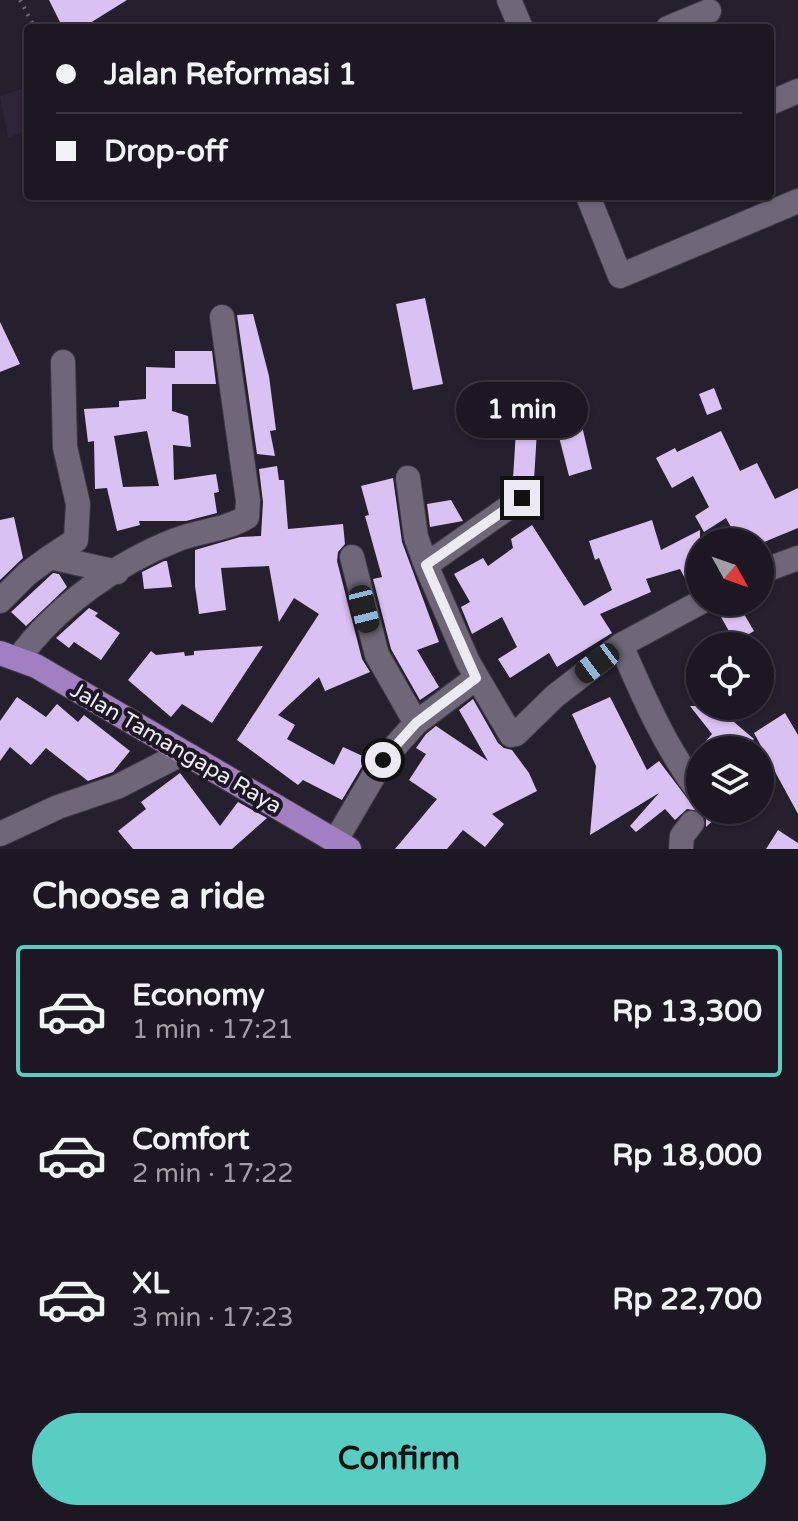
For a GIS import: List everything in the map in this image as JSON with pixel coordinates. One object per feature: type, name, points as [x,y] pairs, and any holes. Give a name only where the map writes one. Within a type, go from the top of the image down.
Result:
[{"type":"main road","name":"Jalan Tamangapa Raya","points":[[9,656],[36,666],[342,845]]},
{"type":"street","points":[[509,0],[519,24]]},
{"type":"street","points":[[679,24],[709,13]]},
{"type":"street","points":[[774,101],[798,91]]},
{"type":"street","points":[[590,200],[620,276],[798,201]]},
{"type":"street","points":[[9,656],[78,597],[117,572],[174,540],[247,517],[248,501],[222,317]]},
{"type":"street","points":[[0,601],[27,574],[76,540],[78,504],[65,447],[63,362]]},
{"type":"street","points":[[408,478],[416,537],[426,565],[476,678],[506,731],[513,735],[555,696],[621,645],[686,610]]},
{"type":"street","points":[[426,565],[522,498]]},
{"type":"street","points":[[50,557],[117,572]]},
{"type":"street","points":[[352,557],[377,655],[416,723]]},
{"type":"street","points":[[774,567],[798,558]]},
{"type":"street","points":[[621,645],[645,700],[686,773]]},
{"type":"street","points":[[342,845],[383,760],[416,723],[476,678]]},
{"type":"street","points":[[0,834],[58,807],[117,787],[183,753]]},
{"type":"street","points":[[681,849],[682,836],[691,824]]},
{"type":"path","points":[[20,0],[33,24]]},
{"type":"shaded area","points":[[24,88],[24,132],[8,138],[0,96]]},
{"type":"building","points":[[49,0],[127,0],[88,24],[61,24]]},
{"type":"building","points":[[425,298],[443,384],[413,390],[396,304]]},
{"type":"building","points":[[253,314],[269,376],[276,430],[270,431],[275,456],[257,454],[237,315]]},
{"type":"building","points":[[0,322],[20,364],[0,372]]},
{"type":"building","points":[[175,351],[212,351],[216,384],[172,384],[172,411],[188,416],[191,447],[173,445],[174,480],[216,474],[219,492],[214,493],[217,513],[186,521],[139,521],[140,525],[117,531],[107,488],[95,489],[94,441],[88,442],[84,409],[119,407],[119,401],[146,399],[146,367],[175,368]],"holes":[[[147,431],[159,486],[123,487],[114,436]]]},
{"type":"building","points":[[714,388],[722,409],[707,415],[699,394]]},
{"type":"building","points":[[582,426],[592,469],[569,476],[558,433]]},
{"type":"building","points":[[516,430],[537,431],[534,480],[513,479]]},
{"type":"building","points":[[721,431],[740,471],[757,463],[775,499],[798,488],[798,528],[774,538],[774,528],[731,528],[726,518],[710,528],[702,528],[695,516],[709,507],[693,476],[672,488],[656,458],[675,448],[677,452]]},
{"type":"building","points":[[277,466],[279,480],[284,480],[288,529],[343,524],[345,544],[338,552],[337,561],[362,659],[370,672],[325,691],[319,677],[278,715],[295,725],[287,739],[334,765],[343,747],[367,758],[342,800],[303,780],[298,785],[237,740],[319,614],[294,598],[279,622],[269,566],[221,568],[226,610],[199,614],[195,550],[240,537],[261,536],[263,502],[259,469]]},
{"type":"building","points":[[393,478],[402,542],[439,642],[417,650],[439,687],[420,700],[391,649],[373,579],[382,577],[365,516],[369,515],[361,486]]},
{"type":"building","points":[[451,500],[463,521],[430,527],[427,504]]},
{"type":"building","points":[[14,517],[23,558],[0,580],[0,520]]},
{"type":"building","points":[[652,520],[661,550],[686,537],[686,580],[680,569],[646,579],[651,592],[600,614],[612,633],[557,667],[549,653],[510,678],[498,659],[517,647],[502,617],[472,634],[461,607],[470,602],[454,574],[483,558],[488,566],[513,548],[511,539],[532,525],[584,606],[612,590],[599,558],[595,560],[589,541]]},
{"type":"building","points":[[167,561],[172,587],[144,589],[142,572]]},
{"type":"building","points":[[53,573],[59,574],[67,587],[26,626],[11,612]]},
{"type":"building","points":[[89,608],[98,613],[95,616],[120,633],[101,660],[74,642],[69,648],[56,638]]},
{"type":"building","points":[[720,616],[745,616],[754,631],[752,632],[729,632]]},
{"type":"building","points":[[263,646],[212,723],[182,704],[171,717],[128,680],[151,651],[156,655],[184,652],[185,656],[194,655],[194,651]]},
{"type":"building","points":[[17,697],[46,717],[57,704],[78,722],[84,715],[130,751],[113,772],[88,781],[46,748],[31,765],[10,747],[0,761],[0,721]]},
{"type":"building","points":[[610,697],[647,770],[659,761],[686,797],[686,810],[675,820],[665,809],[636,832],[630,826],[659,793],[590,835],[596,766],[572,714]]},
{"type":"building","points":[[473,699],[498,743],[512,750],[529,773],[537,791],[492,814],[504,824],[485,847],[463,830],[447,849],[395,849],[437,799],[409,780],[426,754],[416,748],[426,734],[436,726],[488,761],[459,710]]},
{"type":"building","points":[[785,713],[798,735],[798,814],[774,770],[774,736],[756,736],[754,733]]},
{"type":"building","points":[[701,720],[732,720],[750,736],[710,736],[712,734]]},
{"type":"building","points":[[180,773],[220,826],[238,802],[267,818],[232,849],[133,849],[118,831],[146,809],[141,802]]},
{"type":"building","points":[[778,830],[798,843],[798,849],[766,849]]},
{"type":"route","points":[[383,760],[416,723],[476,678],[426,565],[522,498]]}]
